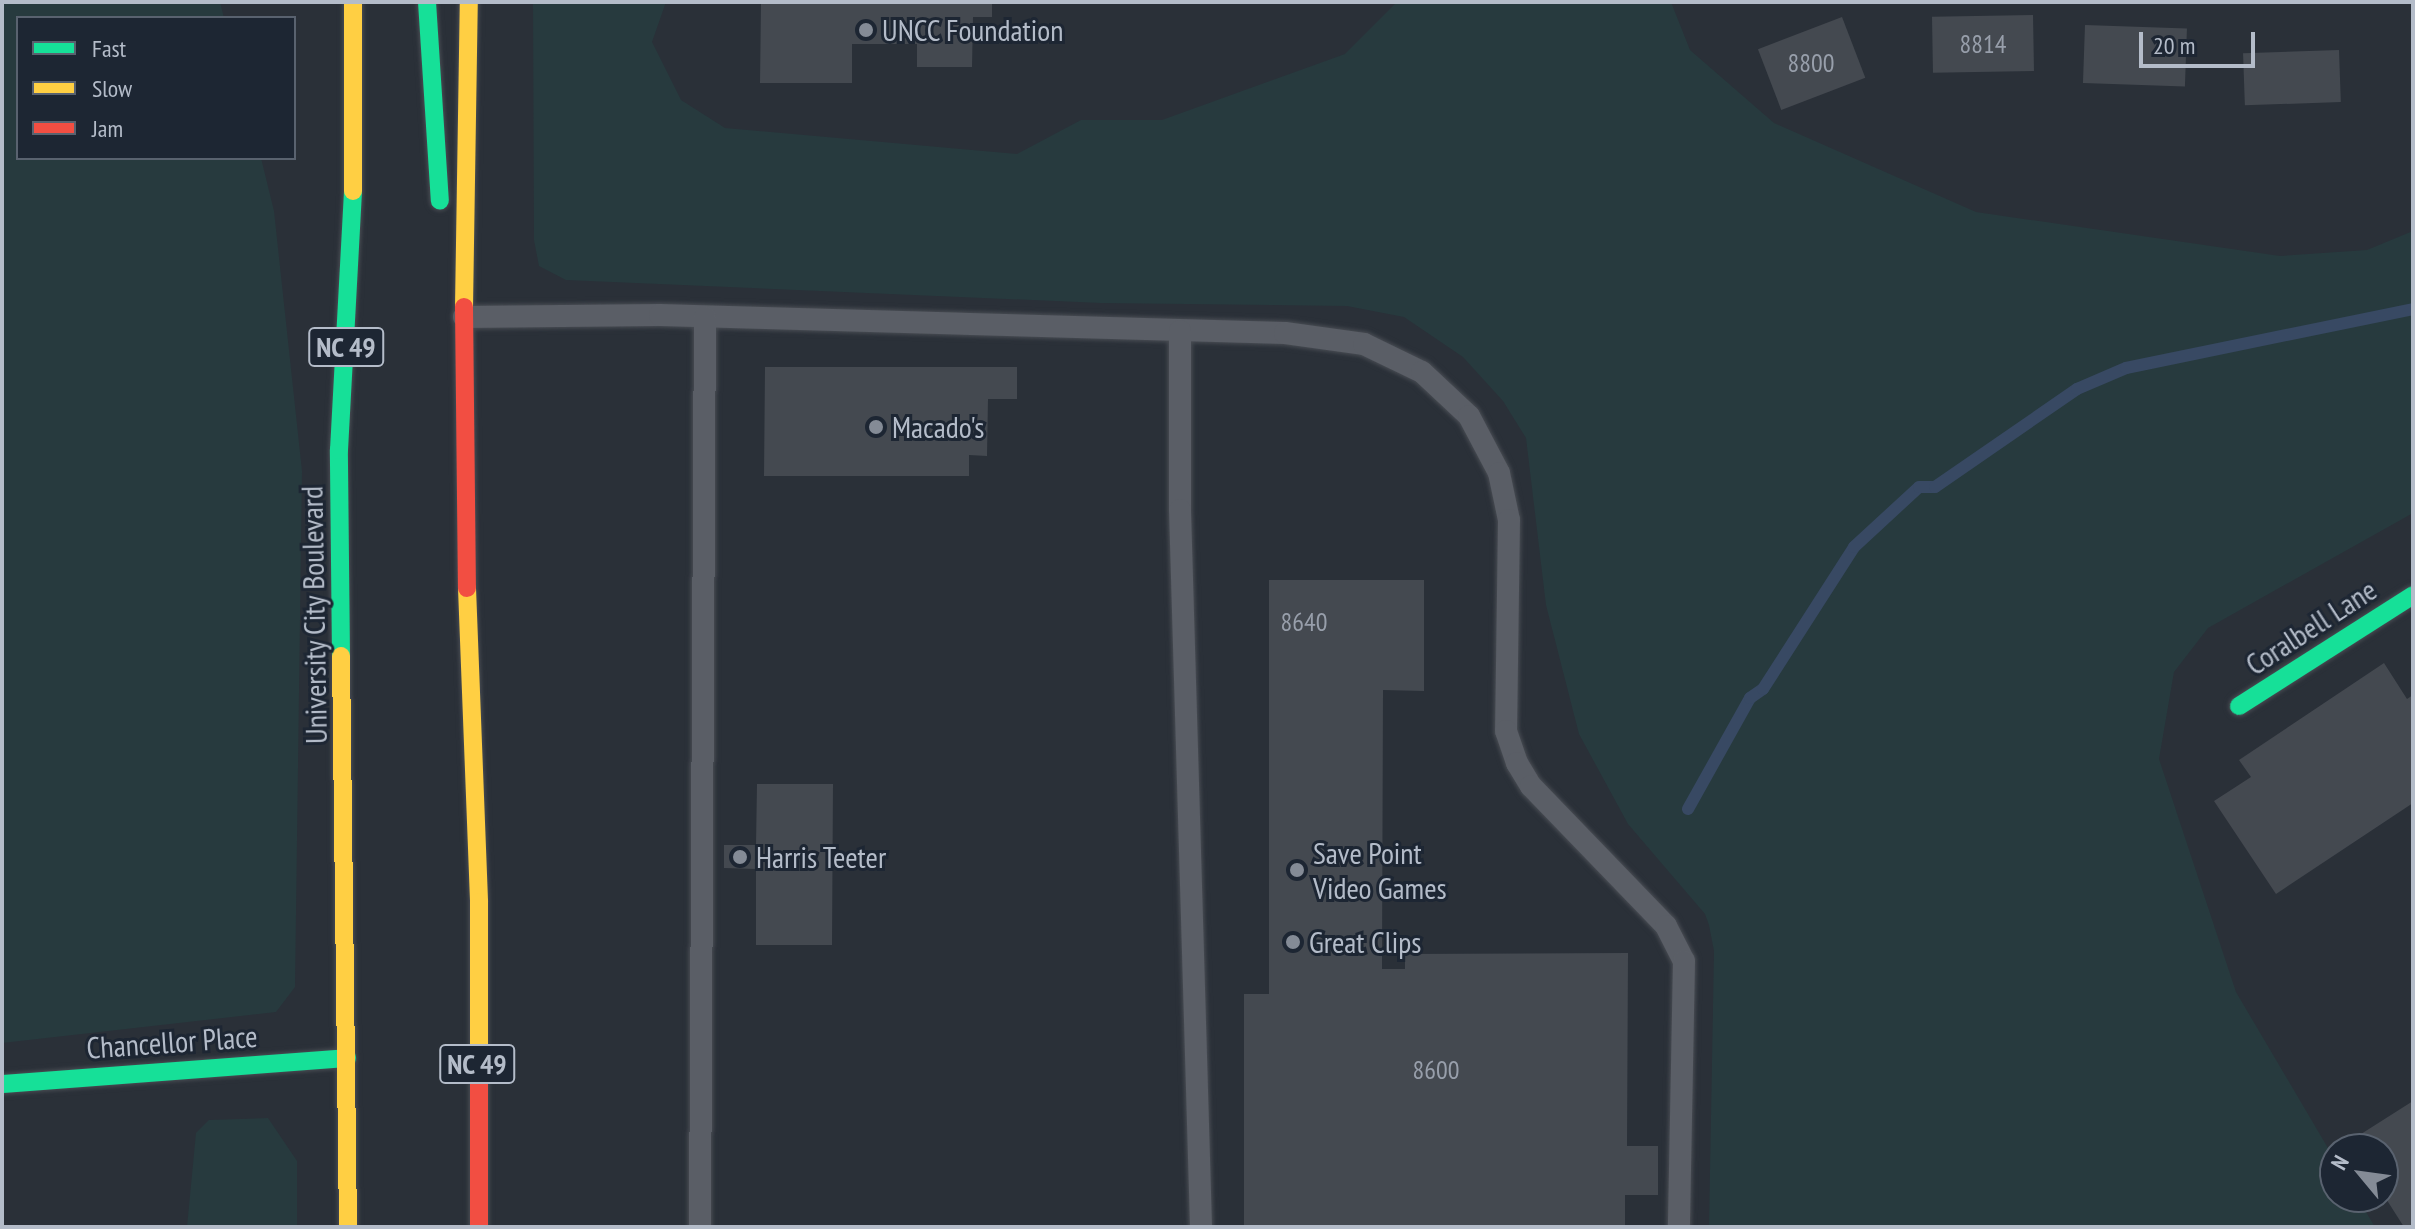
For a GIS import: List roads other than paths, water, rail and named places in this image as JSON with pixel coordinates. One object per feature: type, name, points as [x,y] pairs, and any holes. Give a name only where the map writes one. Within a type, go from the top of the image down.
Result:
[{"type":"main road","name":"University City Boulevard","points":[[348,1227],[339,450],[353,237],[353,2]]},
{"type":"main road","points":[[427,2],[442,221]]},
{"type":"main road","name":"NC 49","points":[[469,2],[464,317],[466,568],[479,902],[479,1227]]},
{"type":"main road","points":[[446,245],[464,317]]},
{"type":"main road","name":"Coralbell Lane","points":[[2239,706],[2413,595]]},
{"type":"main road","name":"Chancellor Place","points":[[2,1084],[347,1058]]},
{"type":"lane","points":[[464,317],[705,317],[1285,333],[1364,344],[1396,357],[1440,386],[1469,416],[1488,446],[1509,520],[1503,688],[1506,731],[1517,763],[1531,786],[1666,926],[1684,961],[1679,1227]]},
{"type":"lane","points":[[700,1227],[705,317]]},
{"type":"lane","points":[[1180,331],[1180,510],[1201,1227]]},
{"type":"waterway","points":[[1688,809],[1750,698],[1763,689],[1854,547],[1919,487],[1935,487],[2077,389],[2126,368],[2413,309]]},
{"type":"place","name":"UNCC Foundation","points":[[866,30]]},
{"type":"place","name":"Macado's","points":[[876,427]]},
{"type":"place","name":"Harris Teeter","points":[[740,857]]},
{"type":"place","name":"Save Point Video Games","points":[[1297,870]]},
{"type":"place","name":"Great Clips","points":[[1293,942]]}]
